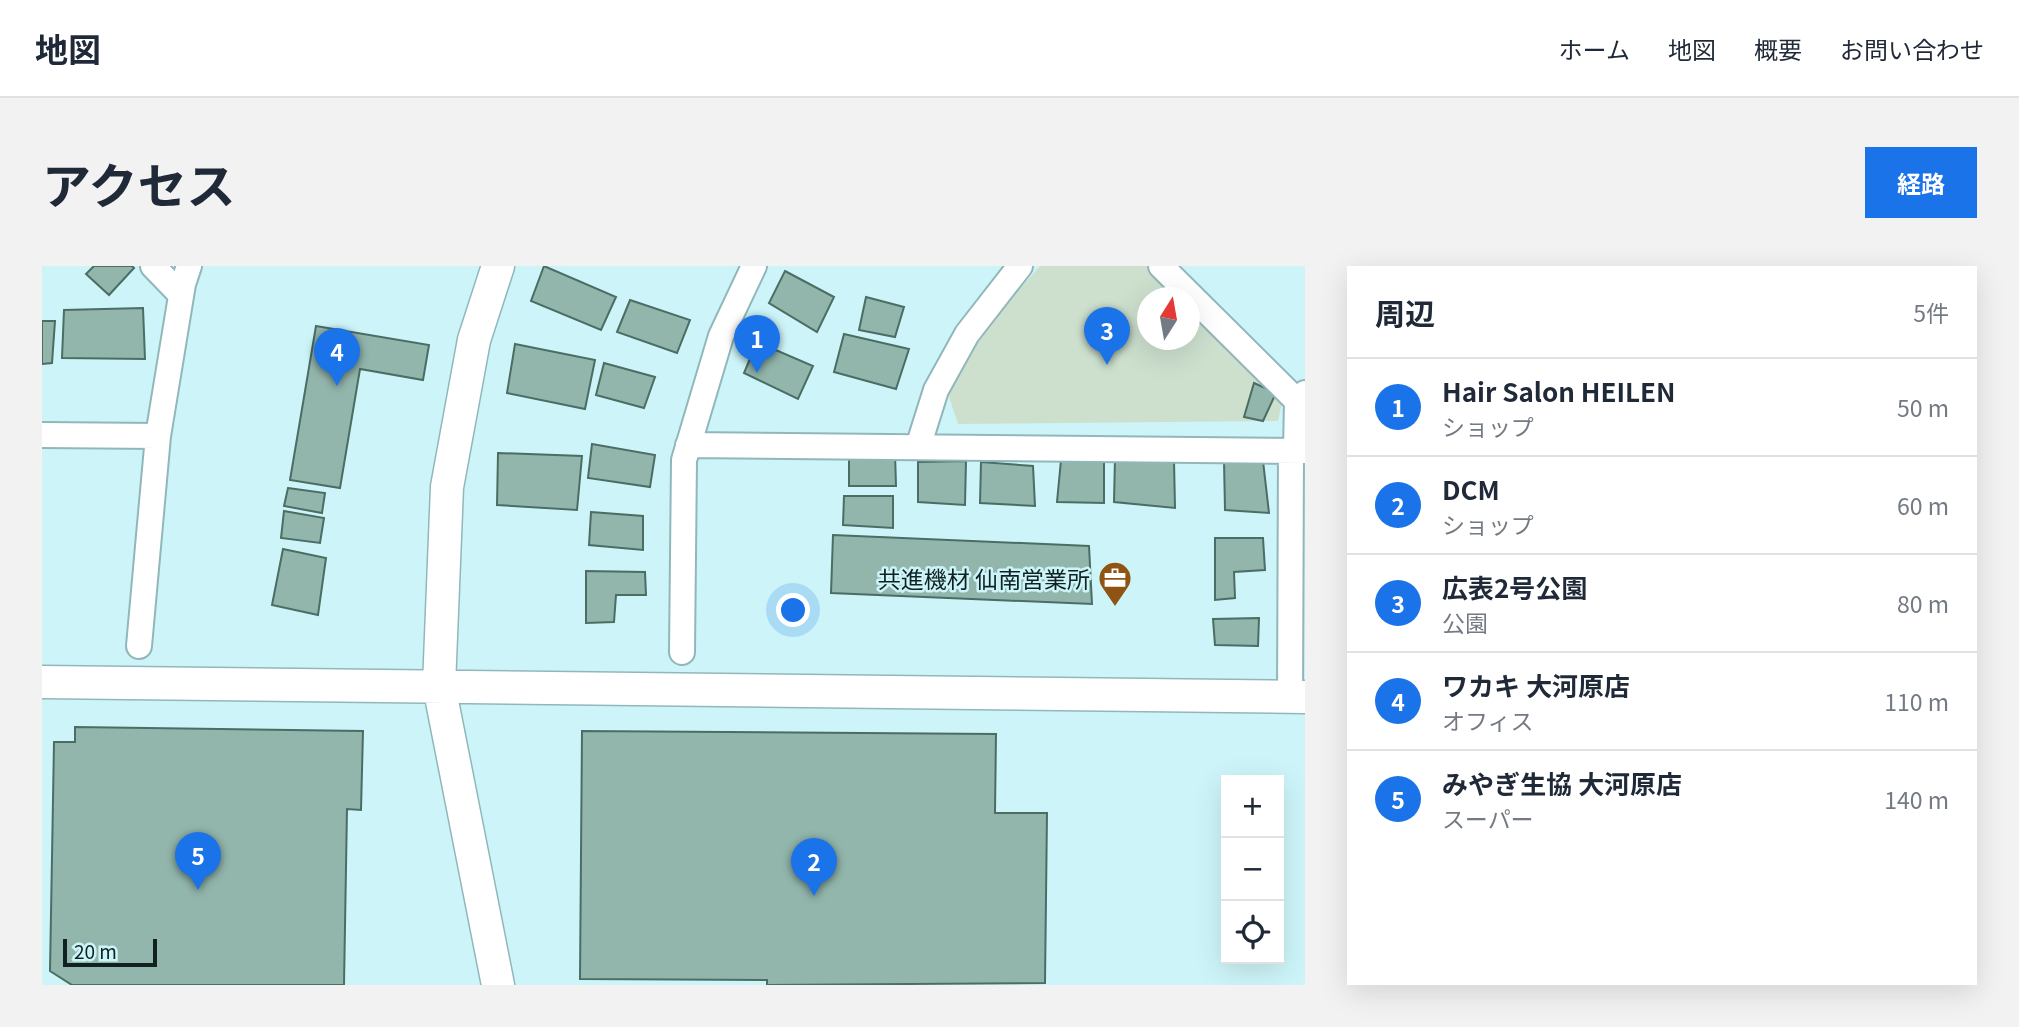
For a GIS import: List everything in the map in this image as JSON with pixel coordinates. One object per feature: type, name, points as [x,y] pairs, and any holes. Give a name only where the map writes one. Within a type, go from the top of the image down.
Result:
[{"type":"street","points":[[153,266],[181,295]]},
{"type":"street","points":[[139,646],[158,436],[181,295],[189,266]]},
{"type":"street","points":[[498,266],[474,340],[447,487],[439,686],[499,985]]},
{"type":"street","points":[[682,652],[684,460],[721,337],[754,266]]},
{"type":"street","points":[[918,447],[936,390],[967,334],[1020,266]]},
{"type":"street","points":[[42,682],[1298,697],[1297,451],[1301,397],[1161,266]]},
{"type":"street","points":[[42,435],[158,436]]},
{"type":"street","points":[[688,445],[1297,451]]},
{"type":"green space","points":[[1040,266],[1152,266],[1173,287],[1137,287],[1137,350],[1200,350],[1200,314],[1283,398],[1278,421],[958,424],[947,391],[994,318]]},
{"type":"building","points":[[94,266],[134,268],[109,295],[86,274]]},
{"type":"building","points":[[544,266],[616,297],[601,330],[531,301]]},
{"type":"building","points":[[785,271],[834,297],[817,332],[769,303]]},
{"type":"building","points":[[866,297],[904,307],[895,337],[859,330]]},
{"type":"building","points":[[630,300],[690,320],[677,353],[617,332]]},
{"type":"building","points":[[143,308],[145,359],[62,358],[64,310]]},
{"type":"building","points":[[42,321],[55,321],[52,363],[42,364]]},
{"type":"building","points":[[316,326],[429,345],[423,380],[360,369],[340,488],[290,480]]},
{"type":"building","points":[[844,334],[909,349],[896,389],[834,372]]},
{"type":"building","points":[[757,342],[813,366],[798,399],[744,373]]},
{"type":"building","points":[[515,344],[595,360],[585,409],[507,393]]},
{"type":"building","points":[[604,363],[655,377],[644,408],[596,395]]},
{"type":"building","points":[[1254,383],[1276,393],[1263,421],[1244,417]]},
{"type":"building","points":[[592,444],[655,455],[650,487],[588,478]]},
{"type":"building","points":[[498,453],[582,456],[577,510],[497,505]]},
{"type":"building","points":[[895,453],[896,486],[849,486],[849,457]]},
{"type":"building","points":[[1115,458],[1174,460],[1175,508],[1114,502]]},
{"type":"building","points":[[1061,460],[1104,462],[1104,503],[1057,502]]},
{"type":"building","points":[[966,461],[965,505],[918,502],[918,462]]},
{"type":"building","points":[[1224,461],[1263,461],[1269,513],[1225,510]]},
{"type":"building","points":[[981,462],[1033,466],[1035,506],[980,503]]},
{"type":"building","points":[[288,488],[325,493],[322,513],[284,506]]},
{"type":"building","points":[[844,496],[893,496],[893,528],[843,525]]},
{"type":"building","points":[[284,511],[324,518],[320,543],[281,538]]},
{"type":"building","points":[[591,512],[643,516],[643,550],[589,545]]},
{"type":"building","points":[[833,535],[1089,546],[1092,604],[831,593]]},
{"type":"building","points":[[1215,538],[1263,538],[1265,570],[1234,572],[1235,598],[1215,600]]},
{"type":"building","points":[[283,549],[326,558],[318,615],[272,605]]},
{"type":"building","points":[[586,571],[645,572],[646,595],[616,595],[614,622],[586,623]]},
{"type":"building","points":[[1259,618],[1258,646],[1215,645],[1213,619]]},
{"type":"building","points":[[75,727],[363,731],[361,810],[347,809],[344,985],[72,985],[50,971],[54,742],[75,742]]},
{"type":"building","points":[[582,731],[996,734],[995,813],[1047,813],[1045,983],[767,985],[767,980],[580,979]]},
{"type":"place","name":"広表2号公園","points":[[1107,365]]},
{"type":"place","name":"Hair Salon HEILEN","points":[[757,373]]},
{"type":"place","name":"ワカキ 大河原店","points":[[337,386]]},
{"type":"place","name":"共進機材 仙南営業所","points":[[1115,608]]},
{"type":"place","name":"みやぎ生協 大河原店","points":[[198,890]]},
{"type":"place","name":"DCM","points":[[814,896]]}]
